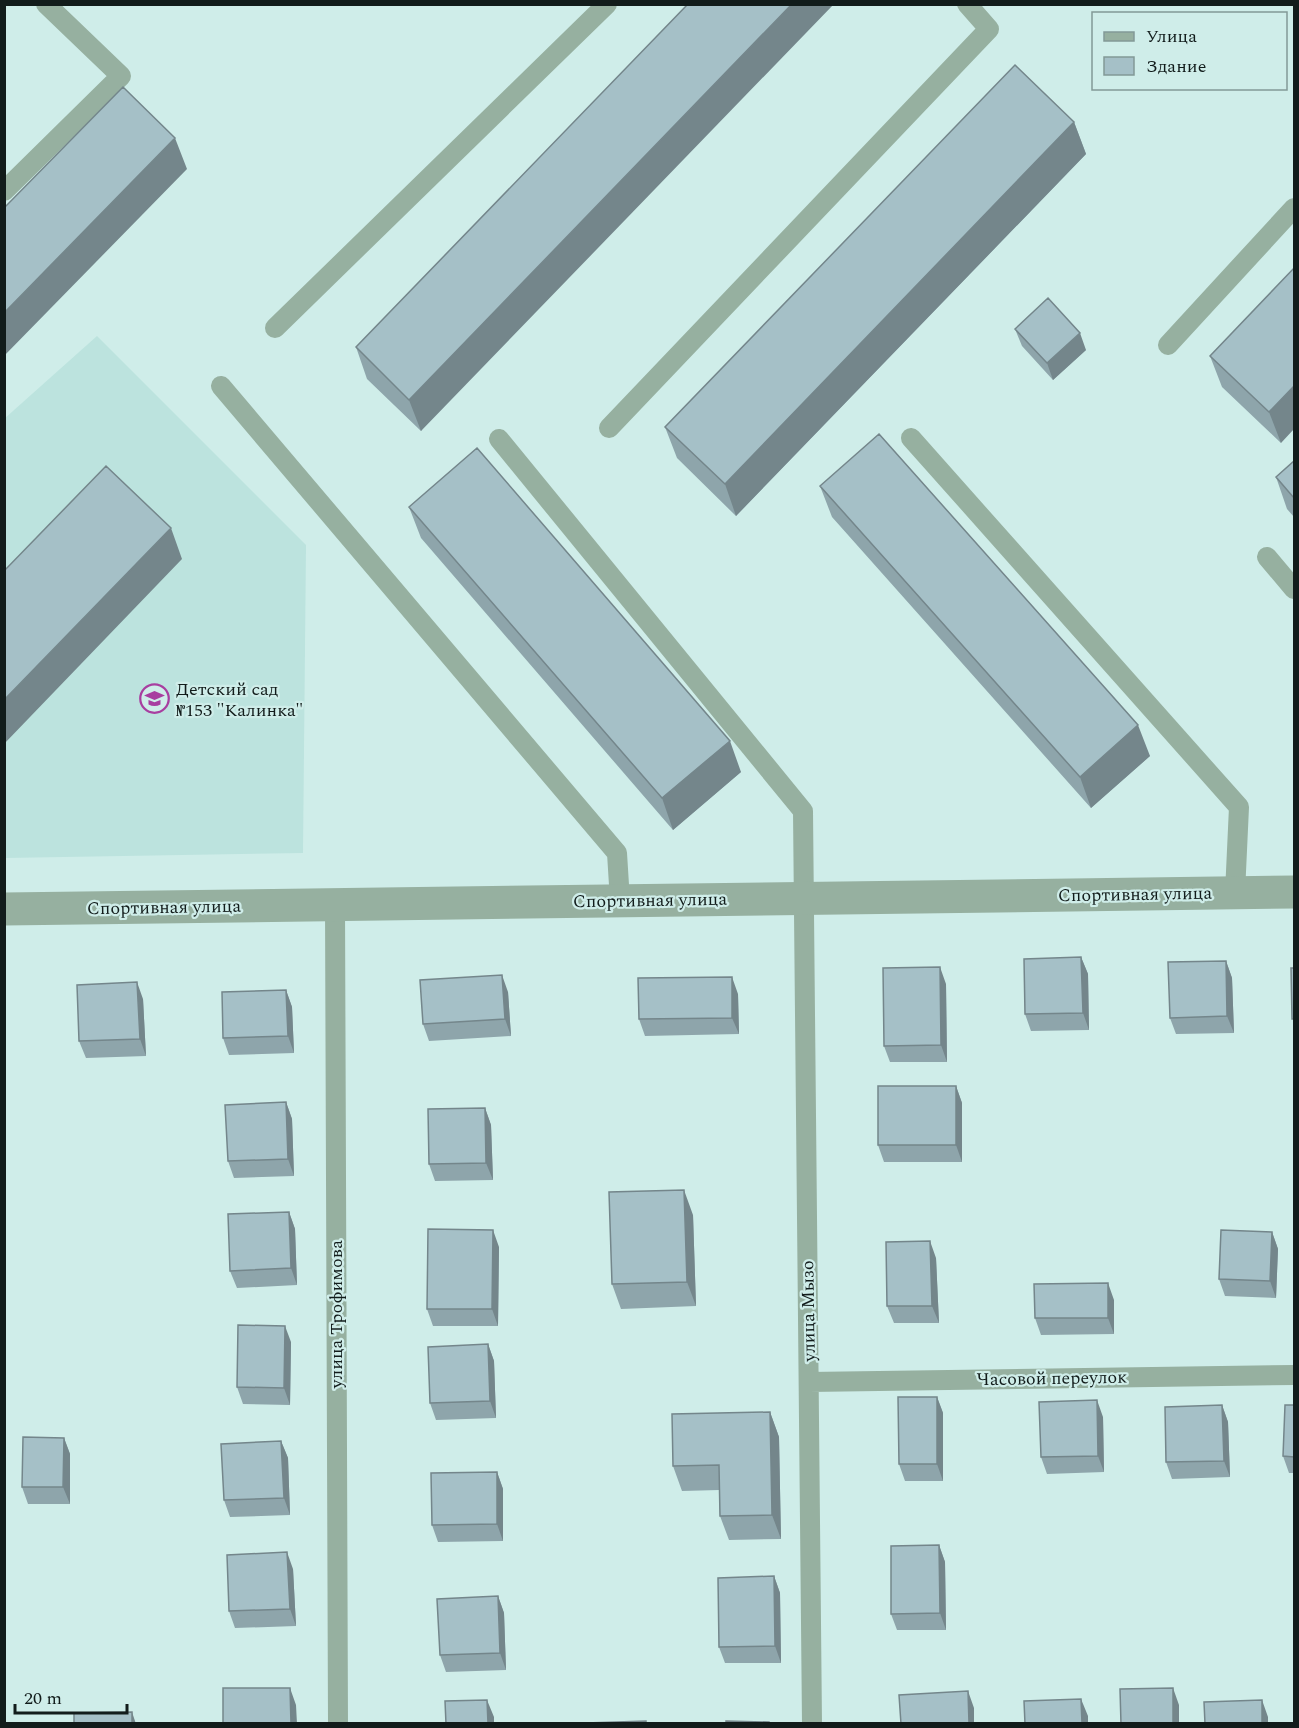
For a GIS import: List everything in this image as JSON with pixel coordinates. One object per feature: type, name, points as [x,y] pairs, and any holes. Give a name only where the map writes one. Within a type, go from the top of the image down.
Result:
[{"type":"street","name":"Спортивная улица","points":[[4,909],[1294,892]]},
{"type":"lane","points":[[4,191],[121,76],[46,4]]},
{"type":"lane","points":[[275,328],[607,4]]},
{"type":"lane","points":[[609,428],[989,29],[967,4]]},
{"type":"lane","points":[[1168,345],[1294,208]]},
{"type":"lane","points":[[221,386],[617,853],[620,901]]},
{"type":"lane","points":[[911,438],[1239,807],[1235,893]]},
{"type":"lane","name":"улица Мызо","points":[[499,439],[803,811],[812,1724]]},
{"type":"lane","points":[[1267,557],[1294,589]]},
{"type":"lane","name":"улица Трофимова","points":[[335,904],[338,1724]]},
{"type":"lane","name":"Часовой переулок","points":[[809,1382],[1294,1375]]},
{"type":"shaded area","name":"Детский сад №153 \"Калинка\"","points":[[97,336],[306,545],[303,853],[5,858],[4,419]]},
{"type":"building","points":[[688,4],[792,4],[409,400],[356,347]]},
{"type":"building","points":[[1015,65],[1074,122],[725,484],[665,427]]},
{"type":"building","points":[[123,87],[175,138],[4,313],[4,208]]},
{"type":"building","points":[[1294,268],[1294,386],[1269,412],[1210,356]]},
{"type":"building","points":[[1048,298],[1080,333],[1047,363],[1015,329]]},
{"type":"building","points":[[879,434],[1138,725],[1080,777],[820,486]]},
{"type":"building","points":[[477,448],[730,741],[662,798],[409,507]]},
{"type":"building","points":[[1294,461],[1294,498],[1276,477]]},
{"type":"building","points":[[106,466],[171,528],[4,700],[4,571]]},
{"type":"building","points":[[1081,957],[1083,1013],[1025,1014],[1024,959]]},
{"type":"building","points":[[1226,961],[1227,1016],[1170,1018],[1168,962]]},
{"type":"building","points":[[940,967],[941,1045],[884,1046],[883,968]]},
{"type":"building","points":[[1291,968],[1294,968],[1294,1019],[1292,1019]]},
{"type":"building","points":[[502,975],[505,1019],[423,1024],[420,980]]},
{"type":"building","points":[[732,977],[732,1018],[639,1019],[638,978]]},
{"type":"building","points":[[137,982],[140,1039],[79,1041],[77,985]]},
{"type":"building","points":[[286,990],[288,1036],[223,1038],[222,992]]},
{"type":"building","points":[[878,1086],[956,1086],[956,1145],[878,1145]]},
{"type":"building","points":[[286,1102],[288,1159],[228,1161],[225,1105]]},
{"type":"building","points":[[485,1108],[486,1163],[429,1164],[428,1109]]},
{"type":"building","points":[[684,1190],[687,1282],[612,1284],[609,1192]]},
{"type":"building","points":[[289,1212],[291,1268],[230,1271],[228,1214]]},
{"type":"building","points":[[428,1229],[493,1230],[492,1309],[427,1309]]},
{"type":"building","points":[[1221,1230],[1272,1232],[1270,1281],[1219,1279]]},
{"type":"building","points":[[930,1241],[932,1306],[887,1306],[886,1242]]},
{"type":"building","points":[[1108,1283],[1108,1318],[1035,1318],[1034,1284]]},
{"type":"building","points":[[238,1325],[285,1326],[284,1388],[237,1387]]},
{"type":"building","points":[[488,1344],[490,1401],[430,1403],[428,1347]]},
{"type":"building","points":[[898,1397],[937,1397],[937,1464],[899,1464]]},
{"type":"building","points":[[1097,1400],[1098,1456],[1041,1457],[1039,1402]]},
{"type":"building","points":[[1222,1405],[1224,1461],[1166,1462],[1165,1407]]},
{"type":"building","points":[[1285,1405],[1294,1405],[1294,1457],[1283,1456]]},
{"type":"building","points":[[770,1412],[772,1515],[720,1516],[719,1465],[673,1466],[672,1414]]},
{"type":"building","points":[[23,1437],[64,1438],[63,1487],[22,1487]]},
{"type":"building","points":[[281,1441],[284,1498],[224,1500],[221,1444]]},
{"type":"building","points":[[497,1472],[497,1524],[432,1525],[431,1473]]},
{"type":"building","points":[[939,1545],[940,1613],[891,1614],[891,1546]]},
{"type":"building","points":[[287,1552],[290,1609],[229,1611],[227,1555]]},
{"type":"building","points":[[774,1576],[775,1646],[719,1647],[718,1578]]},
{"type":"building","points":[[498,1596],[500,1653],[440,1655],[437,1599]]},
{"type":"building","points":[[223,1688],[290,1688],[291,1724],[223,1724]]},
{"type":"building","points":[[1173,1688],[1173,1724],[1121,1724],[1120,1689]]},
{"type":"building","points":[[968,1691],[969,1724],[901,1724],[899,1695]]},
{"type":"building","points":[[1081,1699],[1082,1724],[1025,1724],[1024,1701]]},
{"type":"building","points":[[487,1700],[488,1724],[446,1724],[445,1701]]},
{"type":"building","points":[[1262,1700],[1262,1724],[1205,1724],[1204,1702]]},
{"type":"building","points":[[132,1712],[132,1724],[74,1724],[74,1713]]},
{"type":"building","points":[[646,1721],[646,1724],[586,1724],[586,1723]]},
{"type":"building","points":[[726,1721],[769,1722],[769,1724],[726,1724]]},
{"type":"place","name":"Детский сад №153 \"Калинка\"","points":[[155,699]]}]
